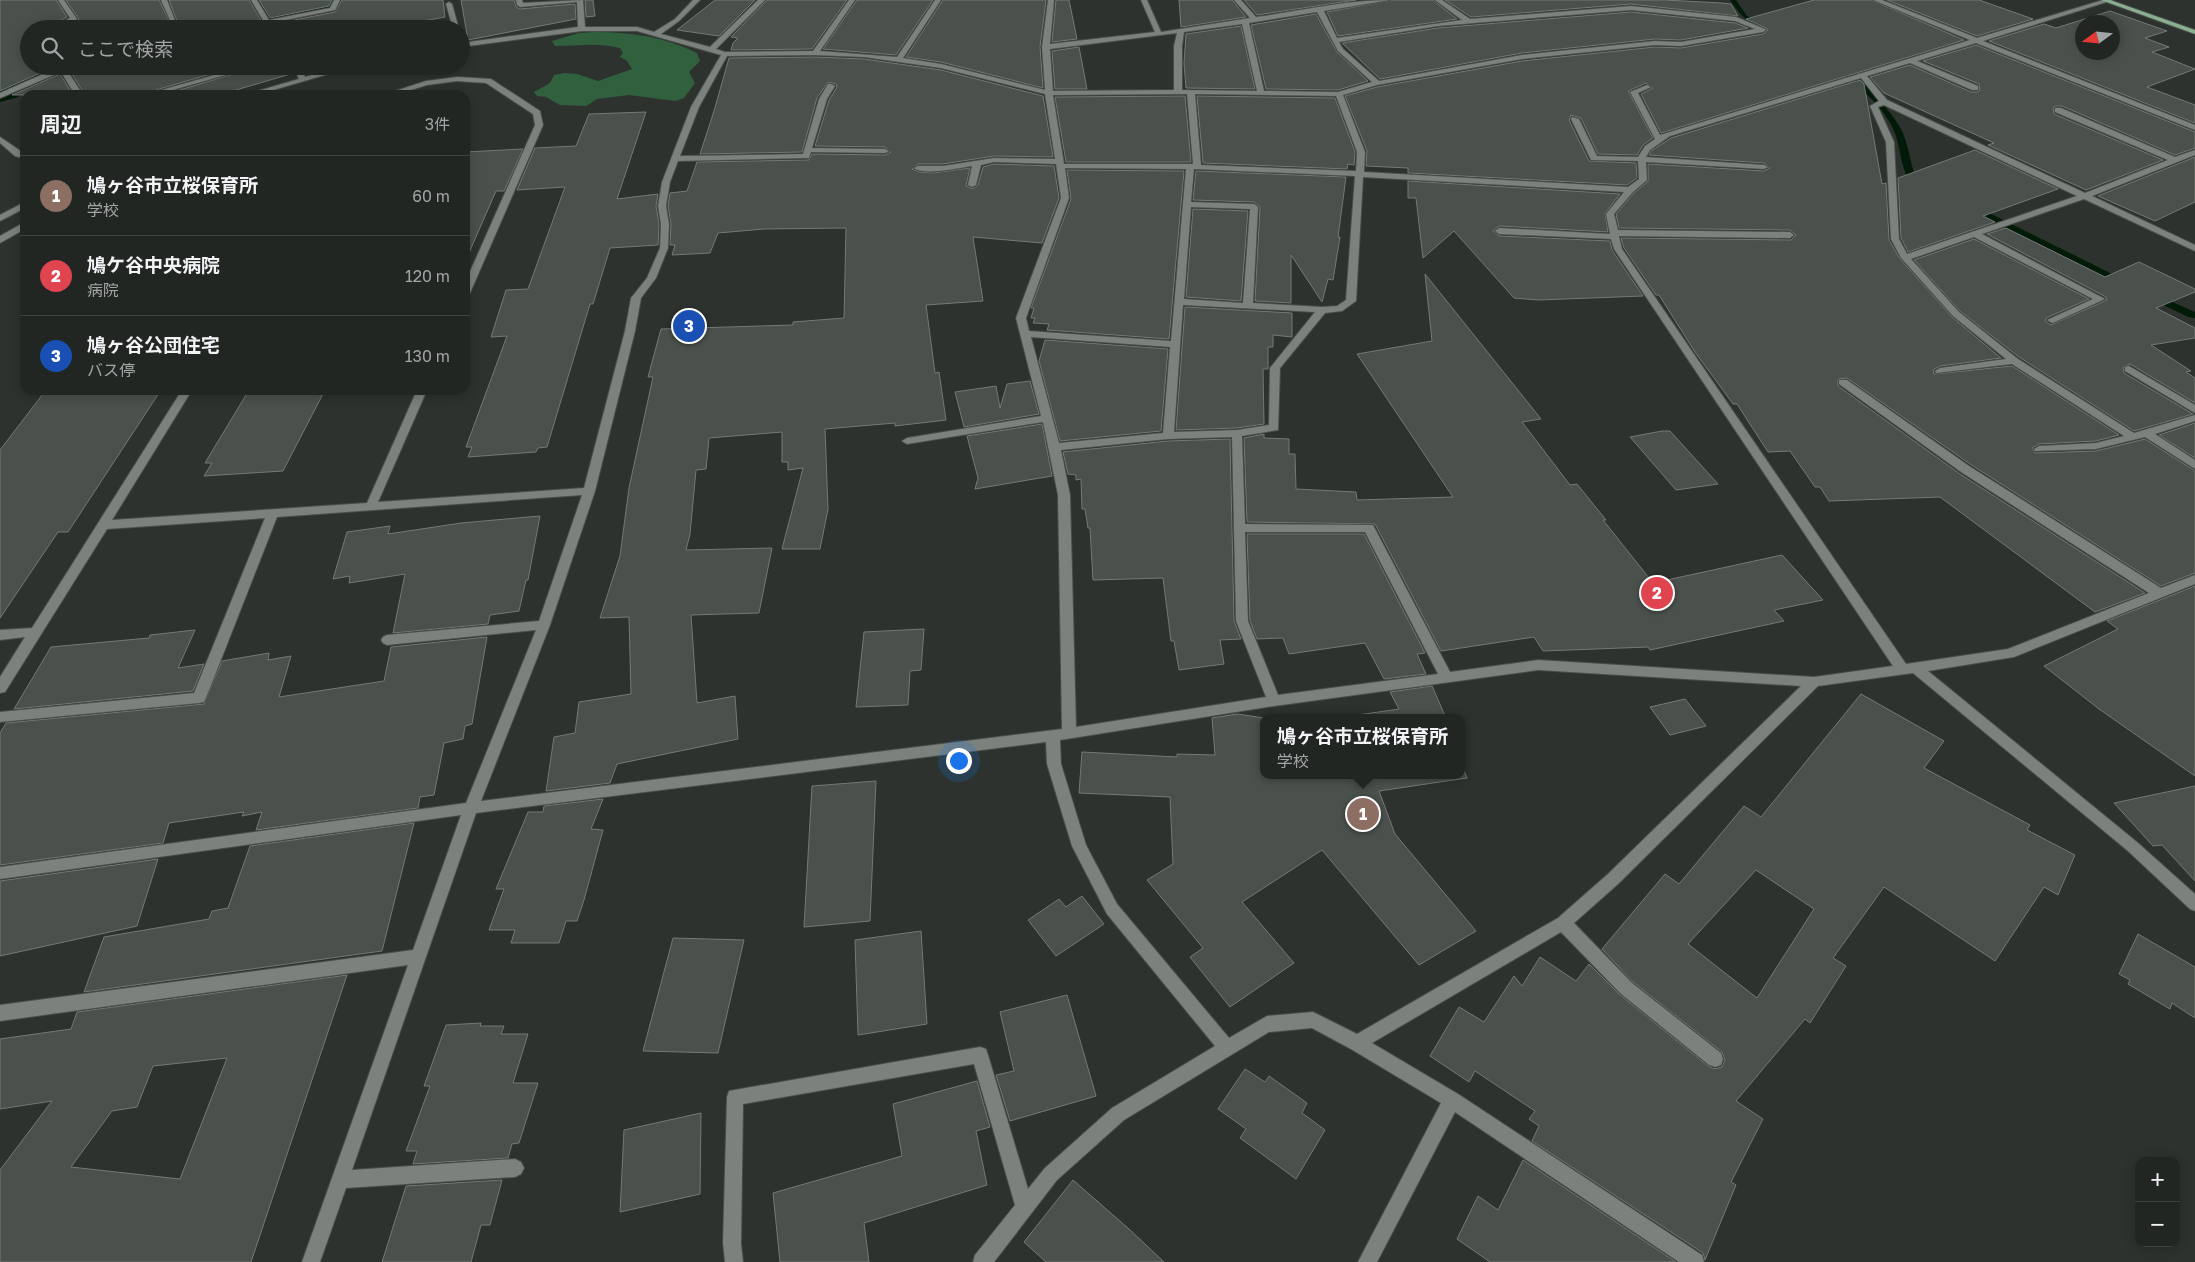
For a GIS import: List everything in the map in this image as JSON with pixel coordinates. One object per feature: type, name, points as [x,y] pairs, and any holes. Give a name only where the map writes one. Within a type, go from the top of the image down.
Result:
[{"type":"main road","points":[[2107,0],[2195,32]]},
{"type":"street","points":[[61,0],[74,18],[70,20]]},
{"type":"street","points":[[164,0],[173,20]]},
{"type":"street","points":[[254,0],[266,20]]},
{"type":"street","points":[[292,20],[333,9],[337,0]]},
{"type":"street","points":[[519,0],[520,5],[578,0],[582,30]]},
{"type":"street","points":[[657,33],[677,20],[697,0]]},
{"type":"street","points":[[711,50],[762,0]]},
{"type":"street","points":[[815,53],[852,0]]},
{"type":"street","points":[[899,59],[938,0]]},
{"type":"street","points":[[1051,0],[1046,47],[1049,93],[1065,198],[1021,318],[1055,447],[1064,495],[1069,733]]},
{"type":"street","points":[[1144,0],[1159,34]]},
{"type":"street","points":[[1237,0],[1254,19]]},
{"type":"street","points":[[1337,0],[1344,6]]},
{"type":"street","points":[[1046,47],[1159,34],[1387,0]]},
{"type":"street","points":[[1438,0],[1468,21]]},
{"type":"street","points":[[1617,0],[1631,8]]},
{"type":"street","points":[[1876,0],[2195,128]]},
{"type":"street","points":[[2107,0],[1863,76],[1667,134],[1643,152],[1640,158],[1643,180],[1630,190],[1610,214],[1618,249],[1908,668],[2133,847],[2195,904]]},
{"type":"street","points":[[449,4],[453,20]]},
{"type":"street","points":[[470,44],[582,30],[637,28],[725,54],[815,53],[899,59],[942,66],[1049,93],[1261,92],[1339,94],[1377,83],[1522,57],[1655,43],[1681,44],[1763,30],[1736,19],[1631,8],[1438,24],[1336,40]]},
{"type":"street","points":[[1319,9],[1340,50],[1377,83]]},
{"type":"street","points":[[1245,20],[1261,92]]},
{"type":"street","points":[[1178,92],[1178,46],[1181,30]]},
{"type":"street","points":[[311,1262],[472,808],[544,625],[589,490],[636,298],[651,278],[664,248],[665,224],[662,206],[666,182],[695,107],[725,54]]},
{"type":"street","points":[[1912,61],[1976,88]]},
{"type":"street","points":[[0,96],[48,75]]},
{"type":"street","points":[[66,75],[75,90]]},
{"type":"street","points":[[166,90],[222,75]]},
{"type":"street","points":[[300,75],[303,80]]},
{"type":"street","points":[[266,90],[320,75]]},
{"type":"street","points":[[1863,76],[1884,102],[2195,248]]},
{"type":"street","points":[[403,90],[426,83],[457,79],[488,81],[537,113],[539,125],[470,282]]},
{"type":"street","points":[[675,158],[806,156],[823,99],[831,86]]},
{"type":"street","points":[[1647,87],[1634,92],[1659,140]]},
{"type":"street","points":[[1168,436],[1187,204],[1194,166],[1190,92]]},
{"type":"street","points":[[1179,302],[1322,310],[1339,309],[1351,301],[1361,152],[1339,94]]},
{"type":"street","points":[[1884,102],[1874,106],[1890,142],[1895,239],[1905,258],[1956,314],[2014,361],[2133,437]]},
{"type":"street","points":[[2058,110],[2174,160]]},
{"type":"street","points":[[1575,119],[1594,158],[1640,158],[1764,167]]},
{"type":"street","points":[[0,139],[20,155]]},
{"type":"street","points":[[808,150],[884,151]]},
{"type":"street","points":[[1905,258],[2085,196],[2195,152]]},
{"type":"street","points":[[918,168],[943,168],[994,160],[1061,164],[1194,166],[1630,190]]},
{"type":"street","points":[[972,185],[977,162]]},
{"type":"street","points":[[1187,204],[1254,207],[1248,306]]},
{"type":"street","points":[[0,218],[20,208]]},
{"type":"street","points":[[0,240],[20,228]]},
{"type":"street","points":[[1499,230],[1615,235],[1790,235]]},
{"type":"street","points":[[1976,235],[2100,300],[2052,320]]},
{"type":"street","points":[[1055,447],[1168,436],[1237,433],[1274,428],[1275,368],[1322,310]]},
{"type":"street","points":[[1025,334],[1175,344]]},
{"type":"street","points":[[1940,371],[2014,361]]},
{"type":"street","points":[[2129,369],[2195,410]]},
{"type":"street","points":[[1843,382],[1965,469],[2159,593]]},
{"type":"street","points":[[0,688],[184,395]]},
{"type":"street","points":[[371,506],[420,395]]},
{"type":"street","points":[[907,441],[1047,418]]},
{"type":"street","points":[[2039,449],[2096,446],[2195,418]]},
{"type":"street","points":[[1237,433],[1242,621],[1274,701]]},
{"type":"street","points":[[2146,433],[2195,465]]},
{"type":"street","points":[[103,524],[589,490]]},
{"type":"street","points":[[0,717],[199,698],[273,512]]},
{"type":"street","points":[[1239,528],[1369,528],[1447,678]]},
{"type":"street","points":[[0,873],[472,808],[1053,736],[1274,701],[1538,665],[1814,682],[2010,654],[2195,579]]},
{"type":"street","points":[[388,640],[544,625]]},
{"type":"street","points":[[0,635],[35,632]]},
{"type":"street","points":[[1357,1044],[1563,923],[1613,879],[1814,682]]},
{"type":"street","points":[[1053,736],[1054,764],[1079,846],[1112,909],[1227,1048]]},
{"type":"street","points":[[1563,923],[1626,988],[1715,1059]]},
{"type":"street","points":[[0,1013],[420,956]]},
{"type":"street","points":[[982,1262],[1051,1174],[1118,1114],[1267,1024],[1313,1020],[1452,1100],[1695,1262]]},
{"type":"street","points":[[734,1262],[732,1243],[735,1097],[980,1056],[1025,1207]]},
{"type":"street","points":[[1367,1262],[1452,1100]]},
{"type":"street","points":[[340,1180],[514,1168]]},
{"type":"green space","points":[[595,32],[648,36],[673,43],[697,53],[700,61],[689,72],[695,83],[684,98],[675,101],[629,95],[597,99],[586,106],[560,105],[546,97],[537,96],[534,92],[550,83],[554,75],[565,73],[577,74],[598,81],[632,69],[627,61],[620,57],[623,53],[620,48],[595,45],[555,46],[552,41],[579,33]]},
{"type":"building","points":[[0,0],[56,0],[67,17],[61,20],[20,20],[20,75],[36,75],[0,91]]},
{"type":"building","points":[[66,0],[159,0],[169,20],[78,20],[79,19]]},
{"type":"building","points":[[169,0],[249,0],[261,20],[177,20]]},
{"type":"building","points":[[259,0],[332,0],[329,6],[270,18]]},
{"type":"building","points":[[342,0],[443,0],[445,17],[429,20],[294,20],[335,12]]},
{"type":"building","points":[[461,0],[514,0],[516,7],[520,9],[575,4],[576,19],[470,40],[470,20],[464,20]]},
{"type":"building","points":[[585,0],[593,0],[595,16],[586,17]]},
{"type":"building","points":[[715,0],[755,0],[719,36],[677,30]]},
{"type":"building","points":[[767,0],[847,0],[812,49],[731,50],[733,43],[738,38],[731,37]]},
{"type":"building","points":[[857,0],[933,0],[896,55],[823,49]]},
{"type":"building","points":[[943,0],[1046,0],[1040,47],[1043,88],[941,62],[906,57]]},
{"type":"building","points":[[1056,0],[1069,0],[1077,39],[1052,42]]},
{"type":"building","points":[[1179,0],[1232,0],[1246,17],[1181,27]]},
{"type":"building","points":[[1244,0],[1356,0],[1257,15]]},
{"type":"building","points":[[1392,0],[1433,0],[1457,19],[1338,36],[1327,12]]},
{"type":"building","points":[[1445,0],[1665,0],[1722,3],[1731,4],[1738,16],[1631,4],[1471,17]]},
{"type":"building","points":[[1814,0],[1871,0],[1964,40],[1661,133],[1641,94],[1653,88],[1646,83],[1628,91],[1653,138],[1643,145],[1637,155],[1598,154],[1581,118],[1571,115],[1569,120],[1589,161],[1636,163],[1637,178],[1627,185],[1408,173],[1408,168],[1366,166],[1367,151],[1345,96],[1377,87],[1522,61],[1655,47],[1681,48],[1763,34],[1768,30],[1766,28],[1746,19]]},
{"type":"building","points":[[1887,0],[1979,0],[2033,19],[1977,36]]},
{"type":"building","points":[[2110,11],[2167,31],[2145,38],[2169,47],[2152,52],[2195,69],[2147,87],[2195,105],[2195,123],[1989,41],[2044,24],[2056,28],[2075,22],[2075,60],[2120,60],[2120,15],[2097,15]]},
{"type":"building","points":[[1631,12],[1735,23],[1748,28],[1681,40],[1655,39],[1522,53],[1380,79],[1342,43],[1438,28]]},
{"type":"building","points":[[1316,14],[1337,52],[1368,81],[1338,90],[1266,89],[1251,25]]},
{"type":"building","points":[[1241,26],[1255,89],[1186,88],[1184,63],[1186,34]]},
{"type":"building","points":[[1976,45],[2195,132],[2195,148],[2175,155],[2062,106],[2055,106],[2053,108],[2054,114],[2163,160],[2086,190],[1988,145],[1994,143],[1884,93],[1870,77],[1910,65],[1971,92],[1978,92],[1980,90],[1979,84],[1923,61]]},
{"type":"building","points":[[1079,47],[1087,89],[1055,89],[1052,51]]},
{"type":"building","points":[[815,57],[864,59],[941,70],[1043,96],[1053,157],[994,156],[943,164],[918,164],[912,169],[919,172],[933,173],[970,168],[966,186],[973,189],[978,185],[983,167],[994,164],[1054,166],[1059,198],[1042,243],[973,237],[983,301],[926,305],[935,373],[939,372],[946,420],[895,426],[895,423],[825,429],[828,509],[820,549],[782,549],[803,468],[788,470],[788,462],[782,462],[782,432],[709,438],[706,469],[696,470],[690,534],[686,550],[772,548],[759,613],[691,615],[697,703],[735,696],[738,739],[617,764],[610,783],[546,791],[554,737],[575,733],[579,702],[631,694],[629,617],[600,618],[620,556],[629,488],[653,377],[648,377],[661,329],[793,325],[793,322],[844,318],[846,228],[764,229],[718,233],[710,253],[672,255],[675,245],[670,245],[671,224],[668,206],[670,193],[687,191],[697,162],[809,160],[812,154],[885,155],[891,152],[885,147],[815,146],[829,100],[837,87],[836,84],[828,82],[817,98],[802,152],[700,154],[729,58]]},
{"type":"building","points":[[61,75],[70,90],[23,90]]},
{"type":"building","points":[[73,75],[207,75],[156,90],[82,90]]},
{"type":"building","points":[[230,75],[287,75],[236,90],[180,90]]},
{"type":"building","points":[[1860,80],[1864,84],[1882,184],[1886,183],[1889,240],[1900,259],[1952,317],[2001,358],[1940,366],[1933,370],[1934,374],[2012,366],[2119,435],[2096,441],[2039,444],[2032,448],[2035,453],[2096,451],[2145,439],[2195,471],[2195,573],[2161,586],[1970,464],[1847,378],[1838,379],[1838,386],[1960,474],[2145,593],[2095,612],[1940,497],[1829,501],[1820,487],[1815,487],[1790,451],[1768,452],[1737,404],[1733,404],[1695,352],[1659,295],[1656,295],[1624,248],[1621,238],[1791,240],[1796,235],[1790,230],[1619,228],[1616,214],[1634,193],[1648,181],[1648,164],[1764,171],[1770,168],[1764,163],[1649,155],[1651,151],[1671,138]]},
{"type":"building","points":[[1185,96],[1191,162],[1066,162],[1055,97]]},
{"type":"building","points":[[1197,96],[1335,98],[1355,152],[1354,165],[1348,164],[1347,169],[1203,163]]},
{"type":"building","points":[[646,112],[617,199],[658,194],[656,206],[659,224],[658,245],[610,248],[593,304],[590,304],[547,447],[538,448],[536,452],[468,457],[472,447],[466,447],[507,336],[491,337],[506,290],[528,289],[565,187],[517,190],[535,148],[576,146],[589,114]]},
{"type":"building","points":[[523,149],[504,191],[496,191],[470,251],[470,152]]},
{"type":"building","points":[[1975,150],[2058,189],[1983,216],[1995,222],[1908,252],[1901,238],[1898,178]]},
{"type":"building","points":[[2195,157],[2195,202],[2155,221],[2098,196]]},
{"type":"building","points":[[1067,170],[1184,171],[1169,339],[1047,330],[1049,324],[1033,323],[1035,318],[1031,318],[1034,308],[1031,308],[1071,199]]},
{"type":"building","points":[[1196,171],[1346,177],[1338,237],[1340,237],[1333,280],[1328,279],[1322,302],[1291,255],[1291,303],[1255,301],[1260,207],[1254,202],[1193,200]]},
{"type":"building","points":[[1408,181],[1620,194],[1605,213],[1608,232],[1499,226],[1493,231],[1499,236],[1610,241],[1612,250],[1643,296],[1538,300],[1514,298],[1454,231],[1423,258],[1416,198],[1408,198]]},
{"type":"building","points":[[1193,209],[1248,211],[1241,301],[1186,297]]},
{"type":"building","points":[[2006,228],[2105,277],[2139,262],[2195,289],[2195,292],[2156,308],[2195,328],[2195,338],[2151,345],[2191,371],[2186,372],[2195,378],[2195,403],[2130,364],[2123,367],[2124,373],[2193,414],[2134,431],[2019,357],[1960,311],[1914,260],[1974,239],[2089,299],[2046,318],[2045,321],[2051,325],[2107,300],[2106,297],[1987,234]]},
{"type":"building","points":[[1425,274],[1541,419],[1522,422],[1570,485],[1577,484],[1653,583],[1782,555],[1823,600],[1774,610],[1784,621],[1650,650],[1648,647],[1543,651],[1534,637],[1441,651],[1375,524],[1247,522],[1244,438],[1264,434],[1264,438],[1289,439],[1289,454],[1295,454],[1296,489],[1356,492],[1357,500],[1453,497],[1357,354],[1432,341]]},
{"type":"building","points":[[1185,307],[1292,313],[1292,337],[1273,335],[1273,347],[1268,347],[1268,369],[1263,369],[1264,424],[1237,428],[1176,430]]},
{"type":"building","points":[[1045,340],[1168,349],[1161,431],[1060,441],[1039,361]]},
{"type":"building","points":[[1030,381],[1039,414],[964,427],[955,392],[996,386],[1000,408],[1007,384]]},
{"type":"building","points":[[42,395],[158,395],[68,532],[58,532],[0,618],[0,450]]},
{"type":"building","points":[[246,395],[322,395],[283,471],[204,476],[212,463],[205,463]]},
{"type":"building","points":[[2195,423],[2195,458],[2159,435]]},
{"type":"building","points":[[1042,424],[1052,476],[975,489],[978,478],[967,436]]},
{"type":"building","points":[[1670,431],[1718,484],[1676,490],[1630,437]]},
{"type":"building","points":[[1230,439],[1234,621],[1241,639],[1220,640],[1224,664],[1179,670],[1174,641],[1171,641],[1163,578],[1093,580],[1090,528],[1088,528],[1085,509],[1082,509],[1081,479],[1076,480],[1076,475],[1068,474],[1063,452],[1168,441]]},
{"type":"building","points":[[540,516],[528,580],[526,580],[519,611],[490,615],[488,624],[393,633],[405,574],[349,583],[350,576],[333,579],[347,532],[390,526],[388,534],[461,523]]},
{"type":"building","points":[[1247,534],[1364,534],[1425,653],[1417,654],[1426,674],[1384,679],[1365,643],[1289,654],[1283,638],[1257,639],[1250,621]]},
{"type":"building","points":[[2195,586],[2195,776],[2099,709],[2044,666],[2118,629],[2107,621]]},
{"type":"building","points":[[924,629],[921,670],[910,671],[908,705],[856,707],[864,632]]},
{"type":"building","points":[[195,630],[178,668],[204,664],[193,691],[14,709],[51,647],[149,638],[150,635]]},
{"type":"building","points":[[487,637],[472,724],[465,726],[463,739],[444,743],[434,795],[420,797],[418,808],[256,830],[262,812],[242,816],[244,812],[169,823],[163,843],[0,865],[0,733],[6,723],[204,704],[222,661],[269,653],[268,660],[291,656],[279,697],[384,681],[391,647]]},
{"type":"building","points":[[1432,686],[1444,714],[1365,714],[1399,709],[1390,692]]},
{"type":"building","points":[[1861,694],[1944,741],[1924,768],[2030,825],[2027,830],[2075,855],[2058,895],[2044,887],[1995,961],[1884,887],[1833,958],[1846,966],[1810,1023],[1805,1019],[1736,1101],[1763,1119],[1731,1182],[1736,1185],[1705,1260],[1703,1253],[1532,1141],[1539,1126],[1529,1119],[1535,1111],[1475,1071],[1469,1082],[1430,1056],[1459,1007],[1484,1022],[1514,976],[1522,986],[1540,957],[1576,981],[1589,964],[1619,994],[1708,1066],[1714,1069],[1722,1067],[1725,1060],[1722,1052],[1633,982],[1602,949],[1665,874],[1679,884],[1744,806],[1761,817]],"holes":[[[1756,870],[1814,909],[1757,998],[1688,944]]]},
{"type":"building","points":[[1685,699],[1706,726],[1670,735],[1650,707]]},
{"type":"building","points":[[1237,714],[1260,717],[1260,779],[1460,779],[1379,791],[1395,834],[1476,931],[1419,965],[1322,850],[1242,902],[1294,963],[1230,1007],[1190,957],[1203,948],[1147,880],[1173,864],[1170,797],[1079,793],[1082,752],[1177,757],[1177,754],[1215,755],[1212,718]]},
{"type":"building","points":[[876,781],[870,921],[804,927],[812,786]]},
{"type":"building","points":[[2195,786],[2195,881],[2162,845],[2153,846],[2114,803]]},
{"type":"building","points":[[603,799],[591,829],[603,830],[584,900],[577,921],[566,921],[559,943],[511,943],[515,930],[489,930],[504,889],[496,889],[528,812],[543,812],[544,806]]},
{"type":"building","points":[[414,823],[382,951],[84,992],[104,937],[209,919],[212,911],[228,908],[250,846]]},
{"type":"building","points":[[158,859],[137,926],[0,956],[0,881]]},
{"type":"building","points":[[1082,896],[1104,924],[1056,956],[1028,920],[1059,899],[1066,907]]},
{"type":"building","points":[[921,931],[927,1024],[858,1035],[855,940]]},
{"type":"building","points":[[2138,934],[2195,967],[2195,1018],[2172,1003],[2170,1009],[2128,984],[2130,980],[2119,974]]},
{"type":"building","points":[[673,938],[744,940],[718,1053],[643,1051]]},
{"type":"building","points":[[347,975],[251,1262],[0,1262],[0,1170],[52,1101],[0,1109],[0,1039],[71,1029],[77,1012]],"holes":[[[227,1058],[180,1179],[71,1167],[112,1111],[137,1107],[153,1066]]]},
{"type":"building","points":[[1067,995],[1096,1096],[1010,1121],[996,1075],[1014,1071],[1000,1012]]},
{"type":"building","points":[[481,1023],[480,1026],[504,1026],[501,1034],[528,1034],[513,1083],[538,1083],[519,1143],[512,1144],[508,1158],[413,1164],[417,1151],[406,1151],[430,1086],[424,1086],[446,1025]]},
{"type":"building","points":[[1245,1069],[1265,1082],[1269,1076],[1307,1103],[1302,1113],[1325,1130],[1296,1179],[1240,1138],[1246,1129],[1218,1109]]},
{"type":"building","points":[[977,1081],[990,1127],[976,1131],[987,1185],[864,1223],[869,1262],[780,1262],[773,1193],[902,1156],[893,1104]]},
{"type":"building","points":[[701,1113],[700,1194],[620,1212],[624,1130]]},
{"type":"building","points":[[1523,1160],[1676,1262],[1490,1262],[1457,1239],[1478,1196],[1498,1210]]},
{"type":"building","points":[[502,1180],[490,1225],[481,1225],[471,1262],[382,1262],[406,1186]]},
{"type":"building","points":[[1073,1180],[1164,1262],[1046,1262],[1024,1242]]},
{"type":"waterway","points":[[222,20],[254,12],[328,0]]},
{"type":"waterway","points":[[1733,0],[1745,17],[1764,25]]},
{"type":"waterway","points":[[1836,66],[1861,85],[1891,119],[1903,145],[1911,177],[1923,183]]},
{"type":"waterway","points":[[0,89],[35,75]]},
{"type":"waterway","points":[[1972,208],[2123,282]]},
{"type":"waterway","points":[[2152,296],[2191,315],[2195,315]]},
{"type":"place","name":"鳩ヶ谷公団住宅","points":[[689,326]]},
{"type":"place","name":"鳩ケ谷中央病院","points":[[1657,593]]},
{"type":"place","name":"鳩ヶ谷市立桜保育所","points":[[1363,814]]}]
